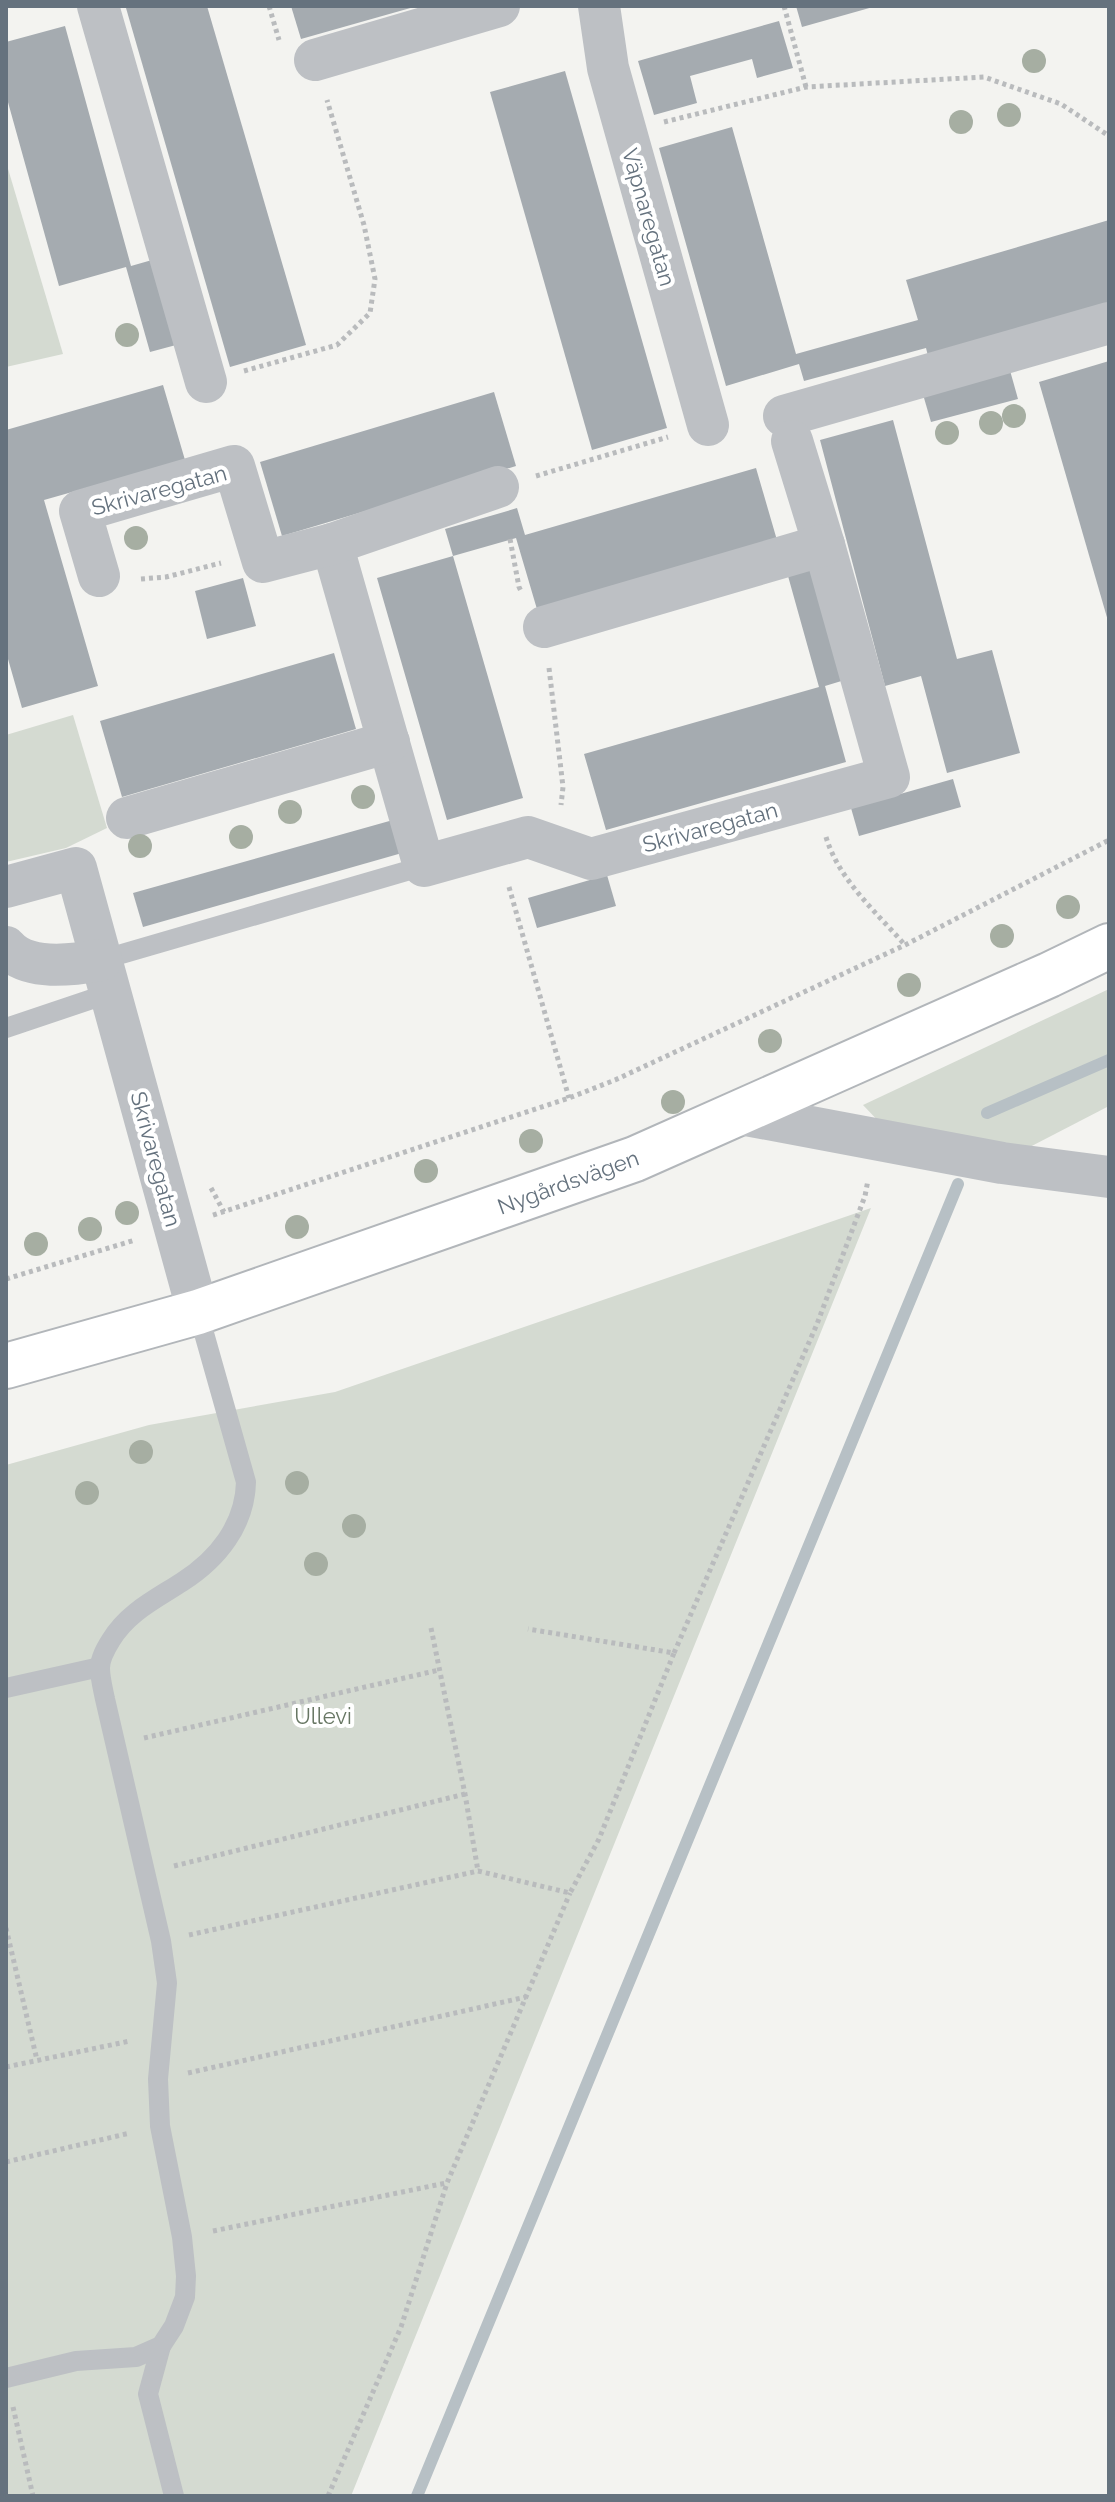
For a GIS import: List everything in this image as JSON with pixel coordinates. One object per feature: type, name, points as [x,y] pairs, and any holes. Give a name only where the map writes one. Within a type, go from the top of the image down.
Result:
[{"type":"street","points":[[98,6],[206,382]]},
{"type":"street","points":[[315,60],[499,6]]},
{"type":"street","name":"Väpnaregatan","points":[[599,6],[608,68],[708,425]]},
{"type":"street","name":"Skrivaregatan","points":[[424,866],[528,837],[591,859],[889,777],[788,428],[1109,323]]},
{"type":"street","name":"Skrivaregatan","points":[[99,576],[80,511],[234,466],[260,552]]},
{"type":"street","points":[[260,552],[263,562],[332,544],[498,487]]},
{"type":"street","points":[[332,544],[424,866]]},
{"type":"street","points":[[544,627],[824,545]]},
{"type":"street","points":[[127,818],[389,742]]},
{"type":"street","name":"Skrivaregatan","points":[[6,887],[76,868],[198,1312]]},
{"type":"street","name":"Nygårdsvägen","points":[[6,1366],[198,1312],[635,1159],[741,1114],[1109,946]]},
{"type":"street","points":[[6,947],[13,956],[106,977]]},
{"type":"street","points":[[741,1114],[1002,1163],[1109,1177]]},
{"type":"lane","points":[[6,1028],[106,977],[424,866]]},
{"type":"lane","points":[[174,2496],[148,2394],[161,2346],[174,2326],[185,2297],[186,2276],[182,2237],[160,2126],[158,2079],[167,1983],[161,1941],[100,1667],[105,1650],[120,1625],[150,1601],[186,1580],[229,1540],[245,1503],[246,1482],[198,1312]]},
{"type":"lane","points":[[6,1688],[100,1667]]},
{"type":"lane","points":[[6,2378],[76,2361],[136,2357],[161,2346]]},
{"type":"path","points":[[784,6],[806,87]]},
{"type":"path","points":[[206,382],[337,345],[370,313],[375,279],[364,225],[315,60]]},
{"type":"path","points":[[625,132],[806,87],[984,77],[1061,104],[1109,136]]},
{"type":"path","points":[[498,487],[708,425]]},
{"type":"path","points":[[510,539],[519,587],[544,627],[563,787],[556,846]]},
{"type":"path","points":[[99,576],[117,580],[166,577],[260,552]]},
{"type":"path","points":[[814,798],[831,853],[854,888],[905,945]]},
{"type":"path","points":[[6,1279],[175,1228],[615,1080],[905,945],[1109,840]]},
{"type":"path","points":[[497,845],[569,1098]]},
{"type":"path","points":[[328,2496],[401,2327],[447,2183],[570,1893],[599,1839],[674,1653],[817,1324],[865,1196],[875,1139]]},
{"type":"path","points":[[431,1628],[478,1871]]},
{"type":"path","points":[[528,1629],[674,1653]]},
{"type":"path","points":[[115,1745],[439,1670]]},
{"type":"path","points":[[146,1873],[465,1794]]},
{"type":"path","points":[[161,1941],[478,1871],[570,1893]]},
{"type":"path","points":[[6,1928],[37,2060]]},
{"type":"path","points":[[158,2079],[527,1997]]},
{"type":"path","points":[[6,2067],[127,2042],[164,2027]]},
{"type":"path","points":[[6,2162],[160,2126]]},
{"type":"path","points":[[182,2237],[447,2183]]},
{"type":"path","points":[[6,2378],[33,2496]]},
{"type":"green space","points":[[6,162],[63,354],[6,367]]},
{"type":"green space","points":[[73,715],[107,828],[66,848],[6,862],[6,735]]},
{"type":"green space","points":[[1109,989],[1109,1106],[1024,1150],[883,1126],[863,1105]]},
{"type":"green space","name":"Ullevi","points":[[871,1208],[351,2496],[6,2496],[6,1465],[149,1425],[335,1392]]},
{"type":"building","points":[[207,6],[306,345],[230,367],[126,8]]},
{"type":"building","points":[[291,6],[413,6],[414,7],[301,39]]},
{"type":"building","points":[[796,6],[873,6],[873,7],[802,27]]},
{"type":"building","points":[[779,21],[793,68],[757,78],[752,59],[690,76],[697,103],[654,115],[638,61]]},
{"type":"building","points":[[65,26],[131,266],[152,260],[176,345],[150,352],[126,267],[59,286],[6,95],[6,42]]},
{"type":"building","points":[[565,71],[667,428],[592,450],[490,92]]},
{"type":"building","points":[[732,127],[796,354],[918,320],[906,280],[1109,220],[1109,303],[928,356],[926,348],[804,381],[799,364],[726,386],[659,148]]},
{"type":"building","points":[[1109,361],[1109,621],[1108,621],[1039,382]]},
{"type":"building","points":[[1009,367],[1018,399],[931,422],[922,391]]},
{"type":"building","points":[[163,385],[185,460],[44,500],[98,686],[22,708],[6,652],[6,430]]},
{"type":"building","points":[[494,392],[516,466],[282,536],[260,462]]},
{"type":"building","points":[[893,420],[957,659],[992,650],[1020,753],[947,773],[921,676],[885,686],[820,440]]},
{"type":"building","points":[[756,468],[779,547],[539,616],[516,538],[453,556],[445,529],[517,508],[525,535]]},
{"type":"building","points":[[453,556],[523,798],[447,820],[377,578]]},
{"type":"building","points":[[817,568],[848,679],[825,686],[846,762],[606,830],[584,754],[819,687],[788,576]]},
{"type":"building","points":[[243,578],[256,626],[207,639],[195,591]]},
{"type":"building","points":[[334,653],[356,729],[122,797],[100,721]]},
{"type":"building","points":[[953,779],[961,807],[859,836],[851,808]]},
{"type":"building","points":[[393,820],[402,853],[143,927],[133,893]]},
{"type":"building","points":[[607,875],[616,906],[537,928],[528,898]]},
{"type":"waterway","points":[[987,1113],[1109,1060]]},
{"type":"waterway","points":[[417,2496],[958,1184]]}]
